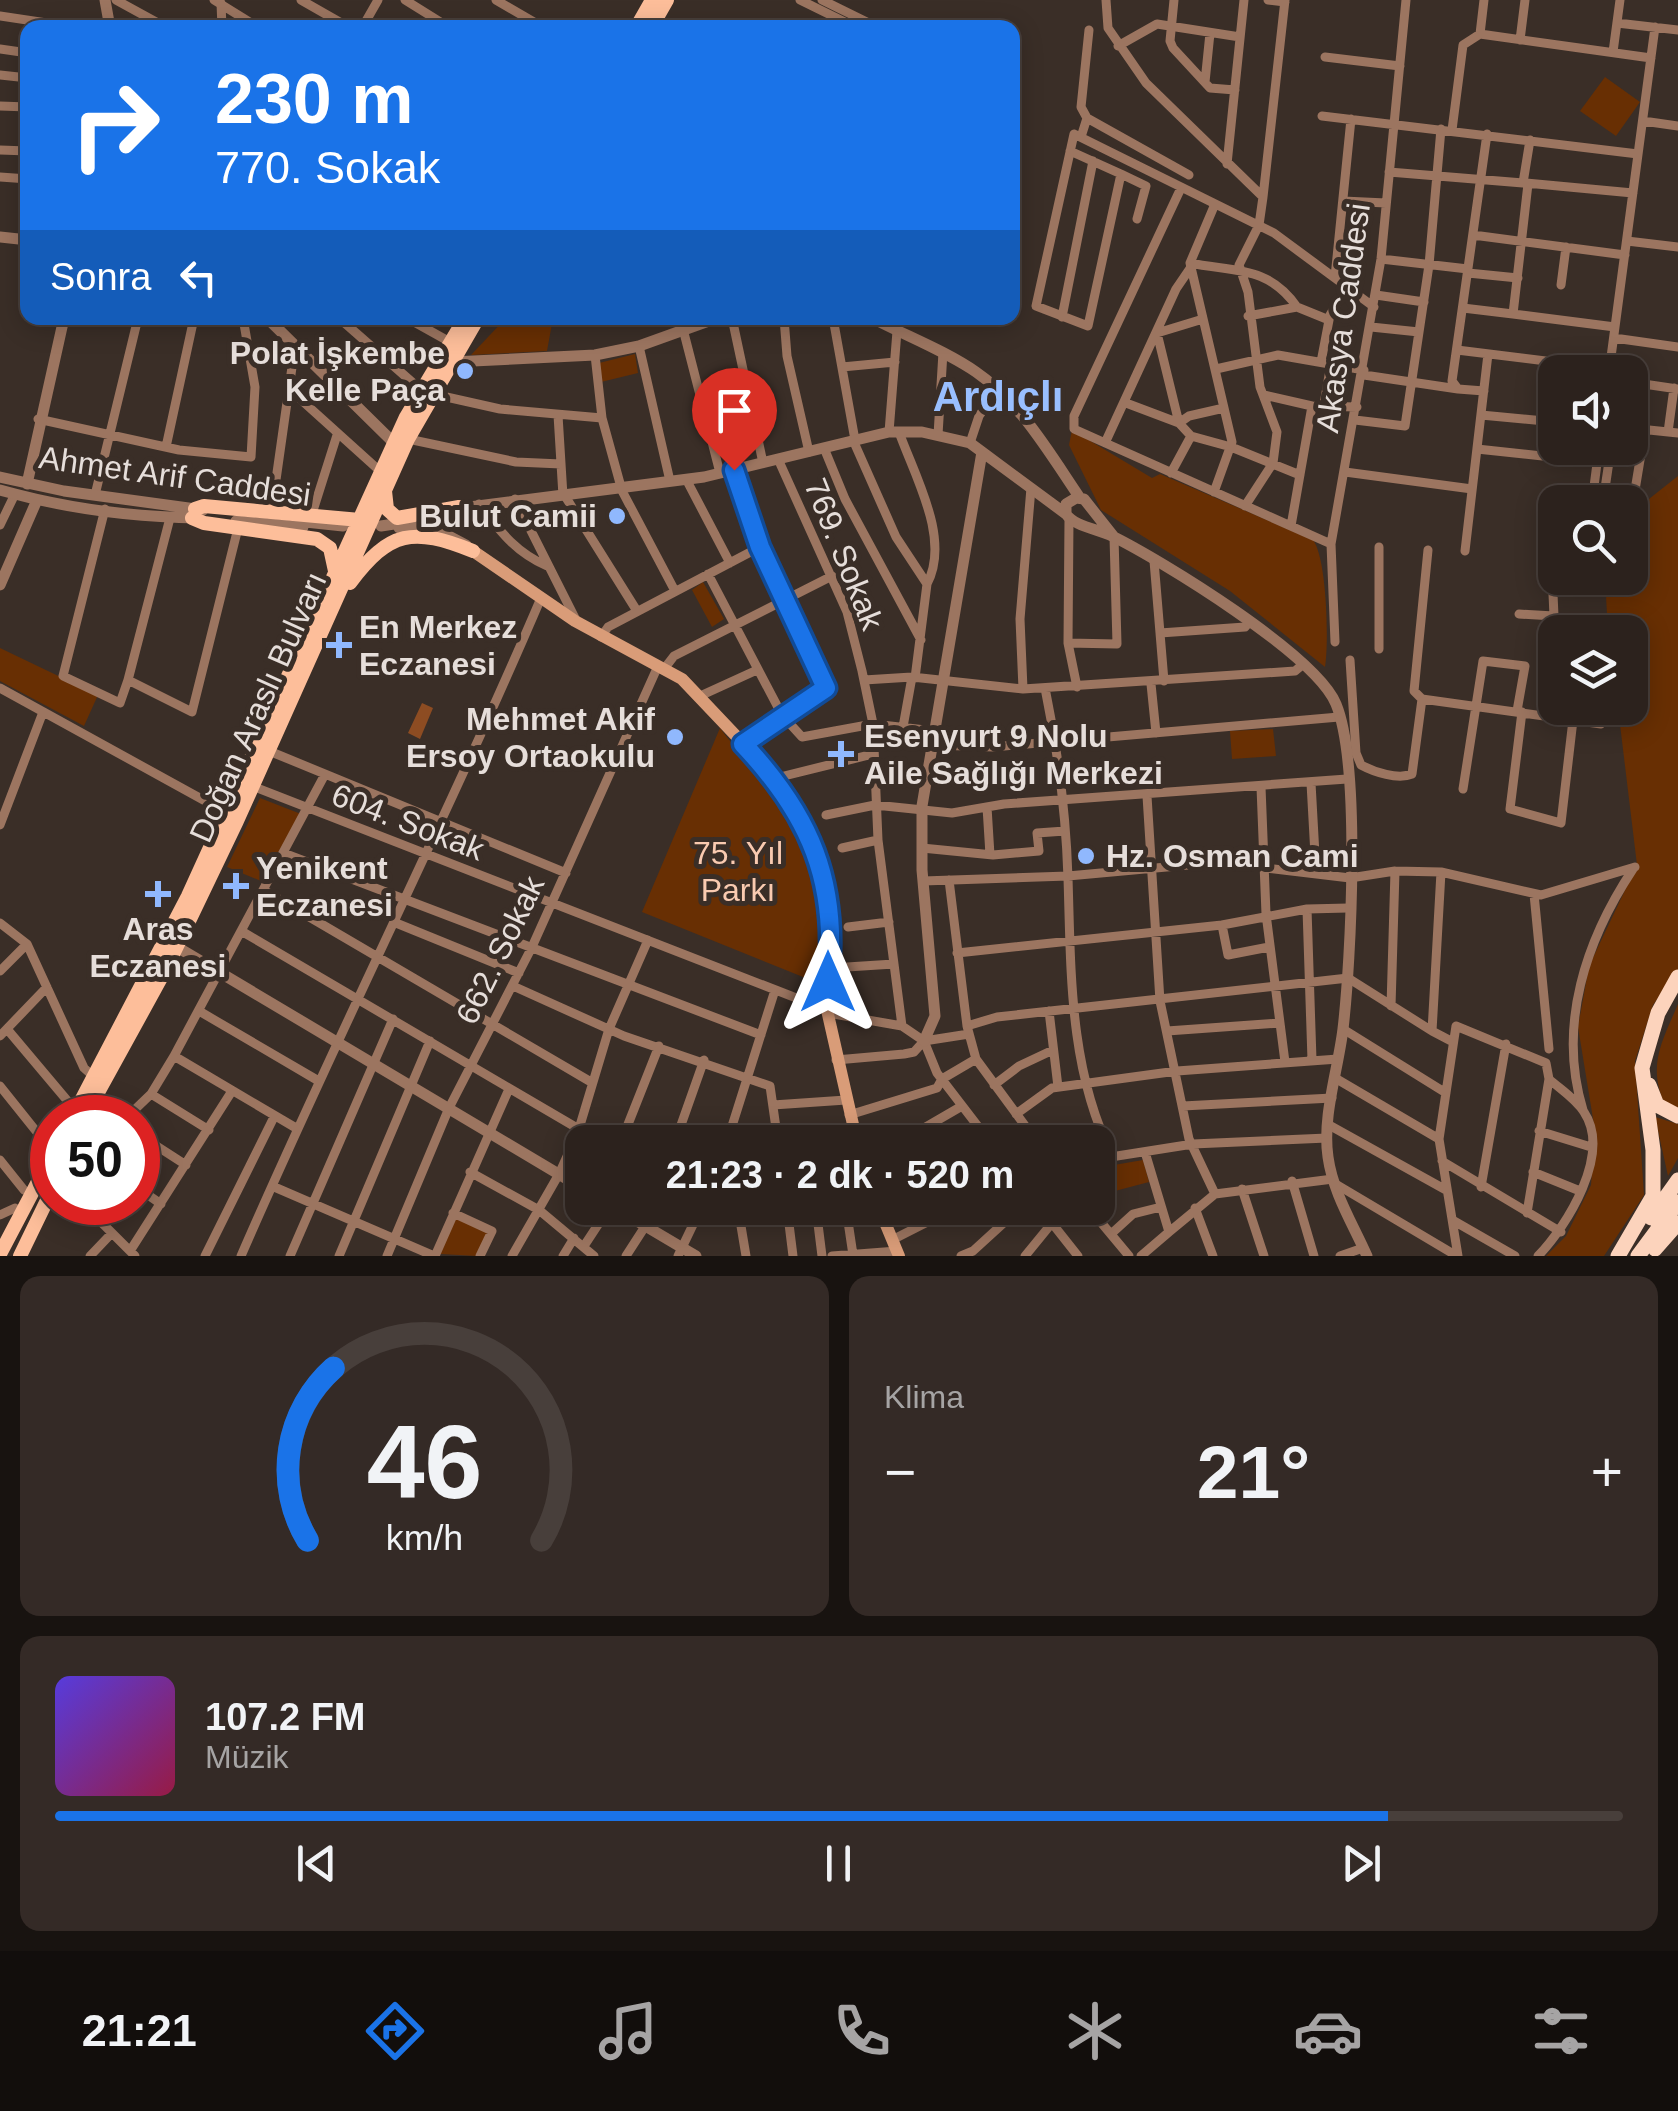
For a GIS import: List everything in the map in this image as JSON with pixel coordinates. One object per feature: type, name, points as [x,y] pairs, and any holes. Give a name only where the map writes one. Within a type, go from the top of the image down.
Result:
[{"type":"highway","points":[[1620,1256],[1653,1196],[1654,1150],[1642,1068],[1658,1013],[1678,977]]},
{"type":"highway","points":[[1678,990],[1658,1032],[1648,1074],[1657,1104],[1678,1116]]},
{"type":"highway","points":[[1620,1256],[1678,1180]]},
{"type":"highway","points":[[1638,1256],[1678,1202]]},
{"type":"highway","points":[[1650,1256],[1678,1223]]},
{"type":"main road","name":"Doğan Araslı Bulvarı","points":[[86,1095],[227,813],[381,472],[461,325]]},
{"type":"main road","name":"Doğan Araslı Bulvarı","points":[[427,392],[452,362],[474,325]]},
{"type":"main road","name":"Doğan Araslı Bulvarı","points":[[89,1095],[177,947],[386,490],[401,441]]},
{"type":"main road","points":[[386,490],[388,509],[396,518],[455,508]]},
{"type":"main road","points":[[193,513],[204,506],[360,520]]},
{"type":"main road","points":[[193,513],[238,528],[316,539],[334,556],[334,576]]},
{"type":"main road","points":[[337,599],[374,552],[399,539],[439,537],[468,546],[575,621],[661,667],[700,696],[776,778],[805,822],[818,855],[828,916],[828,1011],[852,1125]]},
{"type":"main road","points":[[0,1236],[30,1182]]},
{"type":"main road","points":[[0,1254],[30,1196]]},
{"type":"main road","points":[[8,1256],[30,1215]]},
{"type":"main road","points":[[20,1256],[35,1225]]},
{"type":"main road","points":[[886,1225],[896,1249]]},
{"type":"street","points":[[116,0],[152,20]]},
{"type":"street","points":[[300,0],[336,20]]},
{"type":"street","points":[[405,0],[437,20]]},
{"type":"street","points":[[496,0],[530,20]]},
{"type":"street","points":[[800,0],[841,20]]},
{"type":"street","points":[[822,0],[863,20]]},
{"type":"street","points":[[1106,0],[1108,28],[1146,83],[1263,198]]},
{"type":"street","points":[[1174,0],[1173,48],[1210,88],[1235,90]]},
{"type":"street","points":[[1227,164],[1244,0]]},
{"type":"street","points":[[1245,506],[1273,463],[1277,432],[1264,395],[1240,268],[1259,225],[1285,1],[1268,0]]},
{"type":"street","name":"Akasya Caddesi","points":[[1335,642],[1332,544],[1381,259],[1406,0]]},
{"type":"street","points":[[1480,34],[1484,0]]},
{"type":"street","points":[[1520,40],[1525,0]]},
{"type":"street","points":[[1613,52],[1620,0]]},
{"type":"street","points":[[218,2],[246,20]]},
{"type":"street","points":[[0,16],[27,20]]},
{"type":"street","points":[[1617,22],[1678,30]]},
{"type":"street","points":[[1118,46],[1157,24],[1240,37]]},
{"type":"street","points":[[1612,355],[1655,28]]},
{"type":"street","points":[[1089,30],[1080,107],[1087,118],[1189,175]]},
{"type":"street","points":[[1205,82],[1210,33]]},
{"type":"street","points":[[1355,420],[1405,426],[1430,265],[1438,178],[1463,45],[1480,34],[1651,58]]},
{"type":"street","points":[[1325,57],[1400,66]]},
{"type":"street","points":[[1322,116],[1638,154]]},
{"type":"street","points":[[1087,118],[1070,151],[1036,306],[1088,326],[1121,174]]},
{"type":"street","points":[[1335,277],[1351,118]]},
{"type":"street","points":[[1643,122],[1678,126]]},
{"type":"street","points":[[1458,389],[1452,381],[1487,134]]},
{"type":"street","points":[[1077,136],[1259,225],[1374,308]]},
{"type":"street","points":[[1514,314],[1530,140]]},
{"type":"street","points":[[1070,151],[1146,186],[1137,219]]},
{"type":"street","points":[[1062,318],[1093,161]]},
{"type":"street","points":[[1389,172],[1633,193]]},
{"type":"street","points":[[1181,188],[1074,416],[1074,429],[1332,544]]},
{"type":"street","points":[[1343,201],[1386,203]]},
{"type":"street","points":[[1105,443],[1191,265],[1215,204]]},
{"type":"street","points":[[1473,235],[1625,255]]},
{"type":"street","points":[[1627,241],[1678,247]]},
{"type":"street","points":[[1561,285],[1566,248]]},
{"type":"street","points":[[1381,259],[1518,278]]},
{"type":"street","points":[[1191,265],[1240,268],[1268,280],[1297,307],[1329,320]]},
{"type":"street","points":[[1191,265],[1231,447],[1214,492]]},
{"type":"street","points":[[1324,404],[1329,320],[1347,286]]},
{"type":"street","points":[[1376,295],[1424,302]]},
{"type":"street","points":[[1248,316],[1297,307]]},
{"type":"street","points":[[1462,308],[1514,314],[1678,346]]},
{"type":"street","points":[[1157,333],[1203,320]]},
{"type":"street","points":[[27,484],[38,419],[62,325]]},
{"type":"street","points":[[96,496],[136,325]]},
{"type":"street","points":[[166,447],[192,325]]},
{"type":"street","points":[[38,419],[166,447],[252,457],[254,387],[244,325]]},
{"type":"street","points":[[274,325],[401,441],[516,462],[561,464]]},
{"type":"street","points":[[347,325],[427,392],[500,409],[602,418]]},
{"type":"street","points":[[420,325],[450,342]]},
{"type":"street","points":[[452,362],[594,354],[639,346],[695,325]]},
{"type":"street","points":[[733,325],[763,463]]},
{"type":"street","points":[[785,325],[787,356],[810,452]]},
{"type":"street","points":[[834,325],[854,440],[896,537],[927,584]]},
{"type":"street","points":[[885,325],[943,352],[998,390],[1114,537],[1116,644],[1068,643]]},
{"type":"street","points":[[1371,327],[1419,332]]},
{"type":"street","points":[[683,329],[720,473]]},
{"type":"street","points":[[897,331],[894,432],[936,538],[936,563],[927,584],[921,640],[903,727]]},
{"type":"street","points":[[1157,333],[1179,423]]},
{"type":"street","points":[[272,515],[295,346]]},
{"type":"street","points":[[639,346],[670,482]]},
{"type":"street","points":[[1457,350],[1538,361]]},
{"type":"street","points":[[938,435],[943,352]]},
{"type":"street","points":[[594,354],[602,418],[620,487],[675,591]]},
{"type":"street","points":[[1464,552],[1488,354]]},
{"type":"street","points":[[1216,368],[1291,356],[1412,382],[1484,391]]},
{"type":"street","points":[[842,366],[895,362]]},
{"type":"street","points":[[1648,385],[1676,389],[1673,432],[1648,430]]},
{"type":"street","points":[[289,389],[381,472]]},
{"type":"street","points":[[970,443],[979,416],[998,390]]},
{"type":"street","points":[[1264,395],[1312,406],[1358,407]]},
{"type":"street","points":[[1126,403],[1179,423],[1191,436],[1231,447],[1300,475]]},
{"type":"street","points":[[1291,526],[1312,406]]},
{"type":"street","points":[[1179,423],[1189,416],[1224,408]]},
{"type":"street","points":[[1481,415],[1538,420]]},
{"type":"street","points":[[558,416],[564,496],[638,611]]},
{"type":"street","points":[[468,546],[432,527],[381,528],[479,504],[720,473],[894,432],[938,435],[970,443],[1071,518],[1114,537],[1250,621],[1334,700],[1347,779],[1348,978],[1328,1131],[1333,1181],[1367,1253],[1340,1256]]},
{"type":"street","points":[[312,517],[337,436]]},
{"type":"street","points":[[1171,473],[1191,436]]},
{"type":"street","points":[[824,448],[846,499],[921,640]]},
{"type":"street","points":[[1477,448],[1538,451]]},
{"type":"street","points":[[836,1060],[914,1052],[936,1016],[923,881],[922,809],[982,452]]},
{"type":"street","name":"769. Sokak","points":[[778,460],[852,625],[873,724],[878,840],[902,1026]]},
{"type":"street","points":[[734,470],[760,547],[826,688],[743,744]]},
{"type":"street","points":[[1345,472],[1472,489]]},
{"type":"street","name":"Ahmet Arif Caddesi","points":[[0,477],[193,513],[343,528]]},
{"type":"street","points":[[686,479],[730,563]]},
{"type":"street","points":[[1023,689],[1020,619],[1031,488]]},
{"type":"street","name":"Ahmet Arif Caddesi","points":[[0,490],[37,500],[142,516],[170,518],[193,513]]},
{"type":"street","points":[[0,525],[16,494]]},
{"type":"street","points":[[516,498],[575,621]]},
{"type":"street","points":[[1077,687],[1068,643],[1069,501],[1080,498]]},
{"type":"street","points":[[0,585],[37,500]]},
{"type":"street","points":[[142,502],[149,506],[142,516]]},
{"type":"street","points":[[479,504],[523,555],[547,566]]},
{"type":"street","points":[[455,508],[446,520],[468,546]]},
{"type":"street","points":[[105,510],[63,676],[120,703],[170,518]]},
{"type":"street","points":[[1071,518],[1090,510]]},
{"type":"street","points":[[128,680],[192,712],[238,528]]},
{"type":"street","points":[[601,637],[638,611],[760,547]]},
{"type":"street","points":[[1379,547],[1379,650]]},
{"type":"street","points":[[1350,660],[1356,753],[1361,765],[1406,777],[1412,774],[1417,766],[1422,699],[1412,684],[1428,550]]},
{"type":"street","points":[[1154,561],[1164,681]]},
{"type":"street","points":[[708,574],[782,715],[802,737],[873,724],[993,747],[1338,718]]},
{"type":"street","points":[[661,667],[735,623],[832,576]]},
{"type":"street","points":[[241,1256],[317,1080],[428,856],[541,598]]},
{"type":"street","points":[[1519,614],[1538,615]]},
{"type":"street","points":[[1160,632],[1245,627],[1250,621]]},
{"type":"street","points":[[1464,788],[1483,661],[1524,666],[1510,809],[1560,822],[1568,725]]},
{"type":"street","points":[[864,680],[952,680],[1023,689],[1151,684],[1295,672],[1301,666]]},
{"type":"street","name":"662. Sokak","points":[[387,1256],[449,1108],[532,947],[661,667]]},
{"type":"street","points":[[700,696],[757,670]]},
{"type":"street","points":[[1151,684],[1156,733]]},
{"type":"street","points":[[0,688],[227,813]]},
{"type":"street","points":[[1045,688],[1056,739],[1065,831],[1074,1008],[1084,1082],[1100,1125]]},
{"type":"street","points":[[1422,699],[1538,713]]},
{"type":"street","points":[[0,824],[43,712]]},
{"type":"street","points":[[268,751],[566,874]]},
{"type":"street","points":[[776,778],[873,754]]},
{"type":"street","points":[[209,1130],[152,1094],[266,891],[324,776]]},
{"type":"street","points":[[826,814],[875,806],[952,813],[1347,779]]},
{"type":"street","points":[[1312,782],[1316,873]]},
{"type":"street","points":[[0,785],[11,790]]},
{"type":"street","name":"604. Sokak","points":[[252,786],[828,1011],[902,1026]]},
{"type":"street","points":[[1261,787],[1266,914],[1285,1062]]},
{"type":"street","points":[[1147,796],[1160,1001],[1193,1144],[1215,1194]]},
{"type":"street","points":[[987,807],[990,855]]},
{"type":"street","points":[[922,848],[990,855],[1038,851],[1037,833],[1065,831]]},
{"type":"street","points":[[842,848],[878,840]]},
{"type":"street","points":[[286,854],[761,1035]]},
{"type":"street","points":[[923,881],[1265,863],[1350,878],[1394,871],[1441,872],[1534,894],[1635,866],[1607,908],[1582,975],[1573,1056],[1590,1124],[1590,1170],[1561,1232],[1538,1256]]},
{"type":"street","points":[[1391,1006],[1394,871]]},
{"type":"street","points":[[1432,1031],[1441,872]]},
{"type":"street","points":[[950,880],[968,1030],[976,1058],[1024,1125]]},
{"type":"street","points":[[266,891],[591,1082]]},
{"type":"street","points":[[1534,894],[1549,1049]]},
{"type":"street","points":[[957,953],[1154,934],[1222,925],[1266,914],[1348,908]]},
{"type":"street","points":[[1308,909],[1306,983],[1312,1060]]},
{"type":"street","points":[[848,927],[889,922]]},
{"type":"street","points":[[0,923],[26,944],[84,1068],[94,1076]]},
{"type":"street","points":[[396,923],[519,973]]},
{"type":"street","points":[[1222,925],[1228,954],[1269,947]]},
{"type":"street","points":[[243,932],[567,1125]]},
{"type":"street","points":[[580,1125],[609,1029],[648,940]]},
{"type":"street","points":[[0,971],[26,944]]},
{"type":"street","points":[[177,947],[565,1177]]},
{"type":"street","points":[[847,967],[894,964]]},
{"type":"street","points":[[924,1040],[1049,1011],[1348,978],[1453,1042]]},
{"type":"street","points":[[513,986],[609,1029],[770,1086],[776,1125]]},
{"type":"street","points":[[47,987],[4,1032],[59,1095]]},
{"type":"street","points":[[732,1125],[775,990]]},
{"type":"street","points":[[199,1011],[317,1080]]},
{"type":"street","points":[[1049,1011],[1058,1087]]},
{"type":"street","points":[[290,1256],[393,1019]]},
{"type":"street","points":[[1167,1031],[1279,1024]]},
{"type":"street","points":[[902,1026],[924,1040],[942,1079],[974,1125]]},
{"type":"street","points":[[1457,1256],[1454,1221],[1440,1159],[1456,1026],[1546,1063],[1549,1080],[1528,1213]]},
{"type":"street","points":[[1343,1029],[1446,1093]]},
{"type":"street","points":[[339,1256],[430,1041]]},
{"type":"street","points":[[1481,1187],[1506,1044]]},
{"type":"street","points":[[629,1125],[659,1046]]},
{"type":"street","points":[[994,1085],[1019,1066],[1053,1050]]},
{"type":"street","points":[[174,1056],[296,1128]]},
{"type":"street","points":[[849,1115],[936,1088],[942,1079],[976,1058]]},
{"type":"street","points":[[681,1125],[704,1060]]},
{"type":"street","points":[[1016,1114],[1037,1095],[1084,1082],[1338,1060]]},
{"type":"street","points":[[1335,1078],[1440,1139]]},
{"type":"street","points":[[1549,1080],[1584,1110]]},
{"type":"street","points":[[0,1086],[30,1125]]},
{"type":"street","points":[[272,1186],[434,1256],[509,1089]]},
{"type":"street","points":[[103,1225],[132,1254],[232,1091]]},
{"type":"street","points":[[1183,1106],[1332,1098]]},
{"type":"street","points":[[773,1105],[846,1100]]},
{"type":"street","points":[[929,1125],[962,1106]]},
{"type":"street","points":[[205,1256],[274,1116]]},
{"type":"street","points":[[1115,1157],[1193,1144],[1328,1131],[1446,1190]]},
{"type":"street","points":[[1539,1131],[1590,1147]]},
{"type":"street","points":[[160,1148],[186,1165]]},
{"type":"street","points":[[1145,1152],[1169,1232]]},
{"type":"street","points":[[1440,1159],[1561,1232]]},
{"type":"street","points":[[0,1160],[24,1190]]},
{"type":"street","points":[[512,1256],[565,1162]]},
{"type":"street","points":[[470,1172],[539,1210],[594,1256]]},
{"type":"street","points":[[1534,1172],[1580,1190]]},
{"type":"street","points":[[1292,1181],[1314,1256]]},
{"type":"street","points":[[1142,1256],[1215,1194],[1292,1181],[1333,1181],[1457,1256]]},
{"type":"street","points":[[1242,1189],[1264,1256]]},
{"type":"street","points":[[1111,1234],[1133,1214],[1161,1207]]},
{"type":"street","points":[[0,1215],[15,1208]]},
{"type":"street","points":[[1195,1208],[1211,1251],[1200,1256]]},
{"type":"street","points":[[453,1214],[492,1232],[480,1256]]},
{"type":"street","points":[[1454,1221],[1514,1256]]},
{"type":"street","points":[[584,1246],[599,1225]]},
{"type":"street","points":[[626,1256],[646,1225],[682,1251],[696,1256]]},
{"type":"street","points":[[682,1251],[693,1225]]},
{"type":"street","points":[[741,1225],[746,1256]]},
{"type":"street","points":[[788,1225],[793,1256]]},
{"type":"street","points":[[818,1225],[822,1256]]},
{"type":"street","points":[[848,1225],[853,1256]]},
{"type":"street","points":[[832,1256],[896,1249],[931,1225]]},
{"type":"street","points":[[962,1256],[1001,1225]]},
{"type":"street","points":[[1025,1256],[1041,1225]]},
{"type":"street","points":[[1053,1225],[1078,1256]]},
{"type":"street","points":[[1103,1225],[1128,1256]]},
{"type":"street","points":[[90,1256],[111,1234]]},
{"type":"street","points":[[563,1256],[574,1238]]},
{"type":"green space","points":[[1605,77],[1640,102],[1616,136],[1580,111]]},
{"type":"green space","points":[[499,325],[552,325],[547,351],[471,355]]},
{"type":"green space","points":[[635,354],[638,373],[601,382],[599,363]]},
{"type":"green space","points":[[1072,430],[1152,478],[1160,474],[1313,540],[1324,582],[1325,667],[1230,591],[1101,510],[1069,445]]},
{"type":"green space","points":[[1678,476],[1678,970],[1653,1005],[1635,1061],[1644,1195],[1604,1256],[1546,1256],[1566,1236],[1591,1185],[1595,1131],[1578,1027],[1589,966],[1637,865],[1620,725],[1648,725],[1648,615],[1607,615],[1606,595],[1648,595],[1648,500]]},
{"type":"green space","points":[[703,582],[724,619],[712,627],[692,590]]},
{"type":"green space","points":[[0,648],[98,695],[84,726],[0,681]]},
{"type":"green space","name":"75. Yıl Parkı","points":[[720,728],[781,799],[805,845],[819,911],[823,985],[642,912]]},
{"type":"green space","points":[[1273,729],[1276,756],[1232,759],[1230,731]]},
{"type":"green space","points":[[260,798],[301,814],[261,881],[227,867]]},
{"type":"green space","points":[[1678,1004],[1678,1111],[1665,1105],[1657,1065]]},
{"type":"green space","points":[[1655,1117],[1678,1124],[1678,1158],[1668,1176]]},
{"type":"green space","points":[[1143,1160],[1149,1182],[1115,1191],[1115,1165]]},
{"type":"green space","points":[[455,1217],[488,1232],[477,1256],[441,1254],[439,1250]]},
{"type":"shaded area","points":[[422,703],[433,708],[420,739],[408,733]]},
{"type":"place","name":"Polat İşkembe Kelle Paça","points":[[465,371]]},
{"type":"place","name":"Bulut Camii","points":[[617,516]]},
{"type":"place","name":"En Merkez Eczanesi","points":[[339,645]]},
{"type":"place","name":"Mehmet Akif Ersoy Ortaokulu","points":[[675,737]]},
{"type":"place","name":"Esenyurt 9 Nolu Aile Sağlığı Merkezi","points":[[841,754]]},
{"type":"place","name":"Hz. Osman Cami","points":[[1086,856]]},
{"type":"place","name":"Yenikent Eczanesi","points":[[236,886]]},
{"type":"place","name":"Aras Eczanesi","points":[[158,894]]},
{"type":"district","name":"Ardıçlı","points":[[998,396]]},
{"type":"route","points":[[734,470],[760,547],[826,688],[743,744],[776,778],[810,832],[818,855],[828,916],[828,982]]}]
